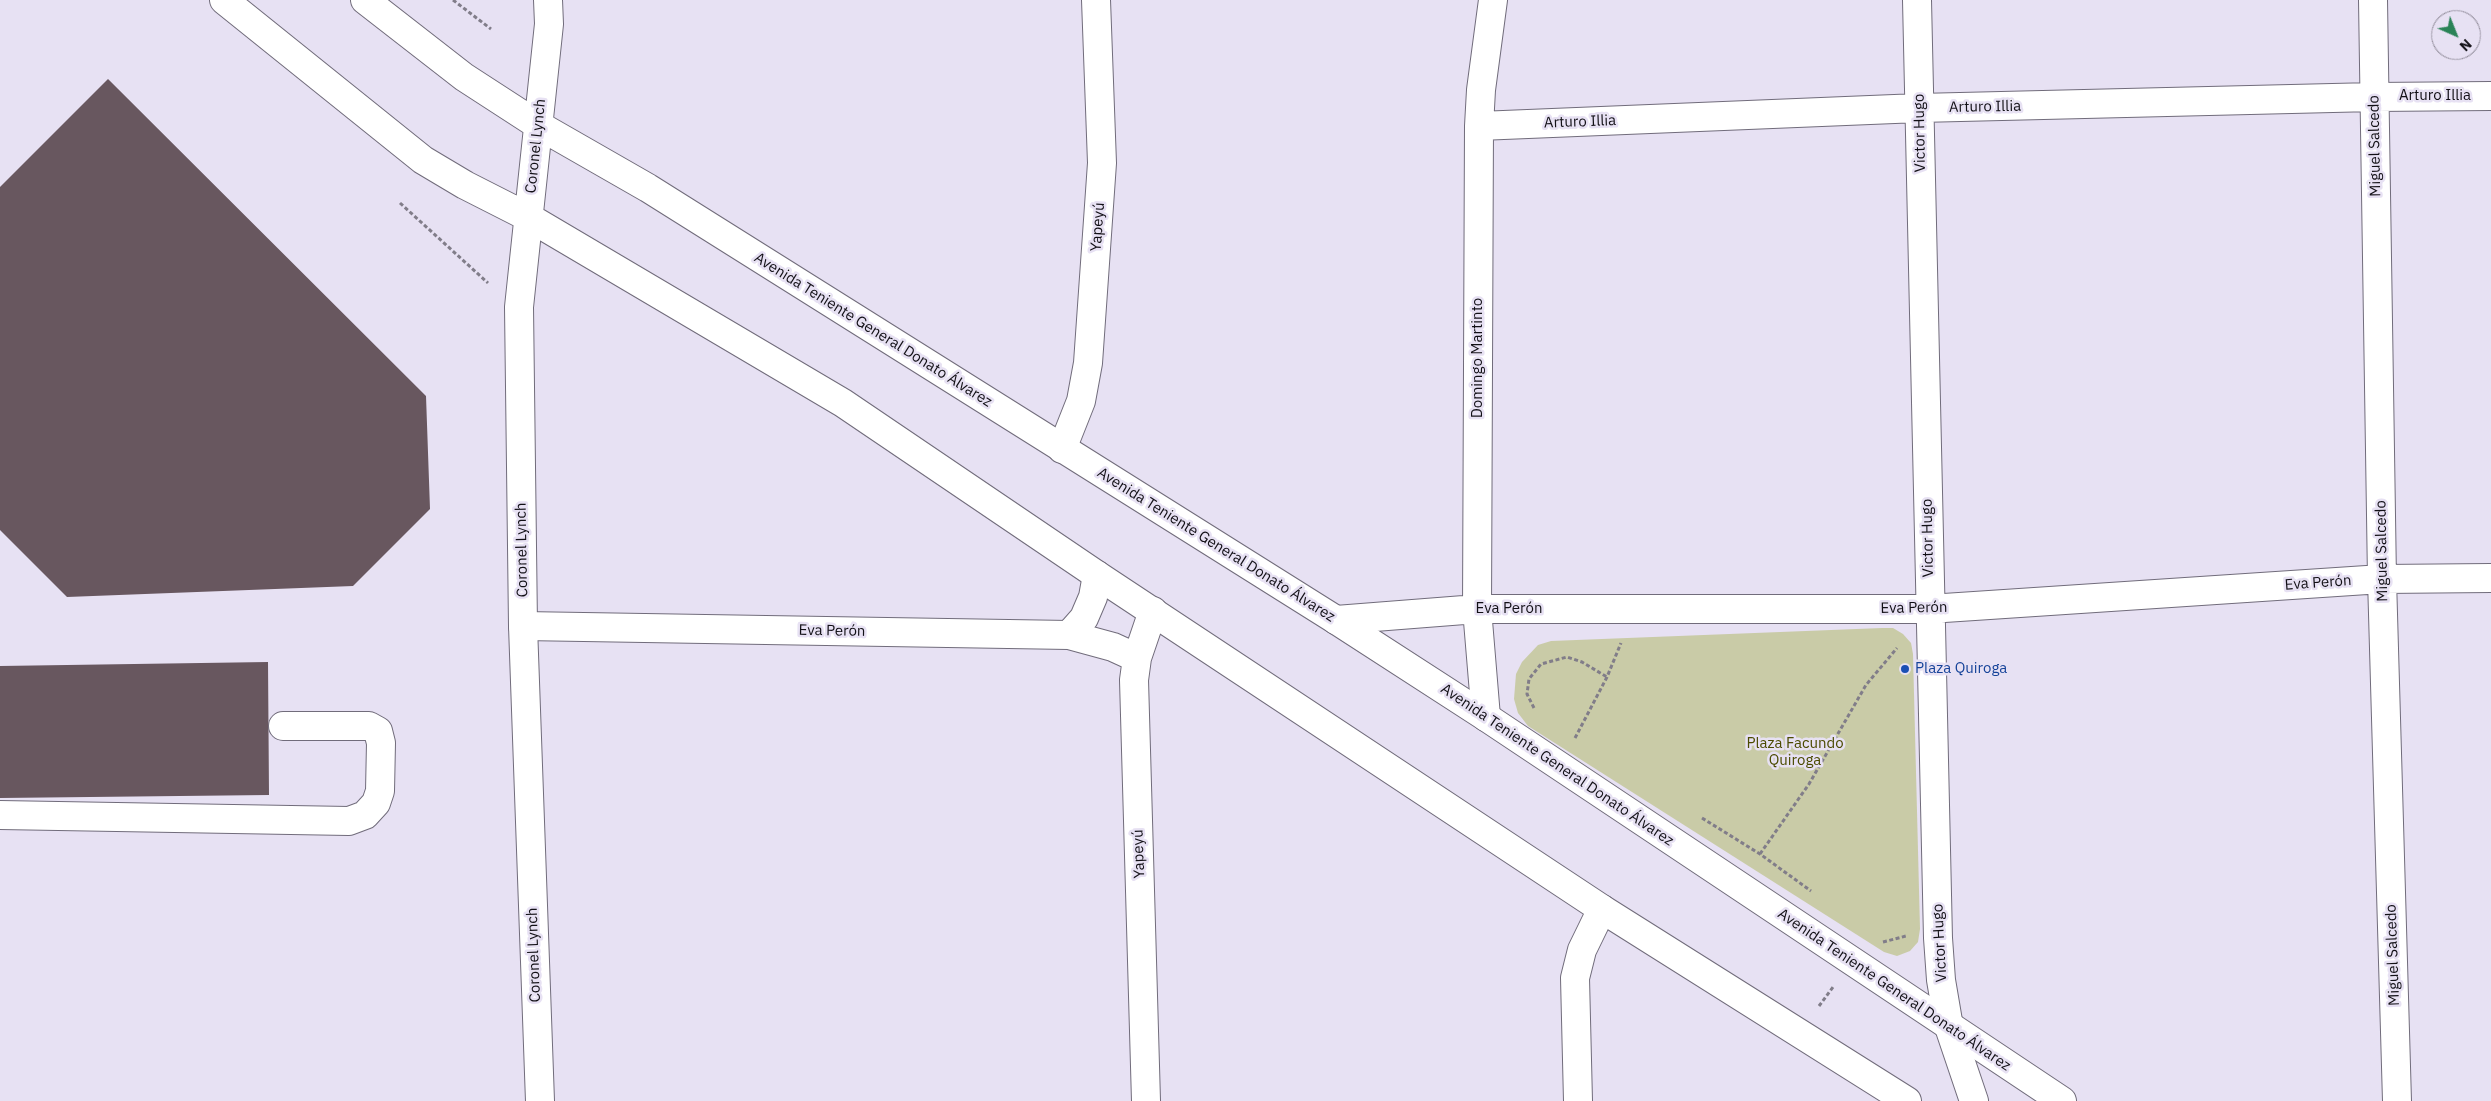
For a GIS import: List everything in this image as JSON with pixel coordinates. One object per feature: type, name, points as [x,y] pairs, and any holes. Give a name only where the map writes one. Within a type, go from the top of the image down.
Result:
[{"type":"street","points":[[224,0],[423,160],[465,185],[528,218],[844,403],[1097,574],[1602,909],[1907,1101]]},
{"type":"street","name":"Avenida Teniente General Donato Álvarez","points":[[365,0],[464,77],[538,125],[648,188],[1336,620],[1486,717],[2062,1101]]},
{"type":"street","name":"Coronel Lynch","points":[[540,1101],[523,626],[519,306],[549,24],[548,0]]},
{"type":"street","name":"Yapeyú","points":[[1062,449],[1081,400],[1089,354],[1102,163],[1096,0]]},
{"type":"street","name":"Domingo Martinto","points":[[1486,717],[1476,609],[1479,126],[1480,90],[1493,0]]},
{"type":"street","name":"Victor Hugo","points":[[1916,0],[1938,938],[1941,980],[1949,1027],[1974,1101]]},
{"type":"street","name":"Miguel Salcedo","points":[[2373,0],[2382,579],[2397,1101]]},
{"type":"street","name":"Arturo Illia","points":[[1479,126],[1919,108],[2491,96]]},
{"type":"street","points":[[1069,635],[1084,618],[1093,597],[1097,574]]},
{"type":"street","name":"Eva Perón","points":[[1336,620],[1476,609],[1929,609],[2382,579],[2491,578]]},
{"type":"street","name":"Yapeyú","points":[[1146,1101],[1134,680],[1137,658],[1153,610]]},
{"type":"street","name":"Eva Perón","points":[[523,626],[1069,635],[1137,658]]},
{"type":"street","points":[[0,815],[349,821],[365,815],[376,803],[380,790],[381,743],[378,731],[369,726],[283,726]]},
{"type":"street","points":[[1578,1101],[1575,978],[1582,950],[1602,909]]},
{"type":"path","points":[[453,0],[491,29]]},
{"type":"path","points":[[1760,854],[1810,784],[1866,685],[1929,609]]},
{"type":"path","points":[[1574,738],[1607,677],[1621,643]]},
{"type":"path","points":[[1538,715],[1527,694],[1529,679],[1542,664],[1567,657],[1582,662],[1607,677]]},
{"type":"path","points":[[1567,734],[1583,743]]},
{"type":"path","points":[[1701,817],[1760,854],[1814,892]]},
{"type":"path","points":[[1875,936],[1883,942]]},
{"type":"green space","name":"Plaza Facundo Quiroga","points":[[1893,628],[1903,634],[1911,643],[1913,654],[1920,929],[1918,942],[1910,951],[1897,956],[1884,952],[1528,726],[1518,713],[1514,699],[1516,674],[1522,662],[1538,645],[1551,641]]},
{"type":"building","points":[[108,79],[426,396],[430,509],[353,586],[67,597],[0,530],[0,187]]},
{"type":"building","points":[[268,662],[269,795],[0,798],[0,666]]},
{"type":"place","name":"Plaza Quiroga","points":[[1905,669]]}]
